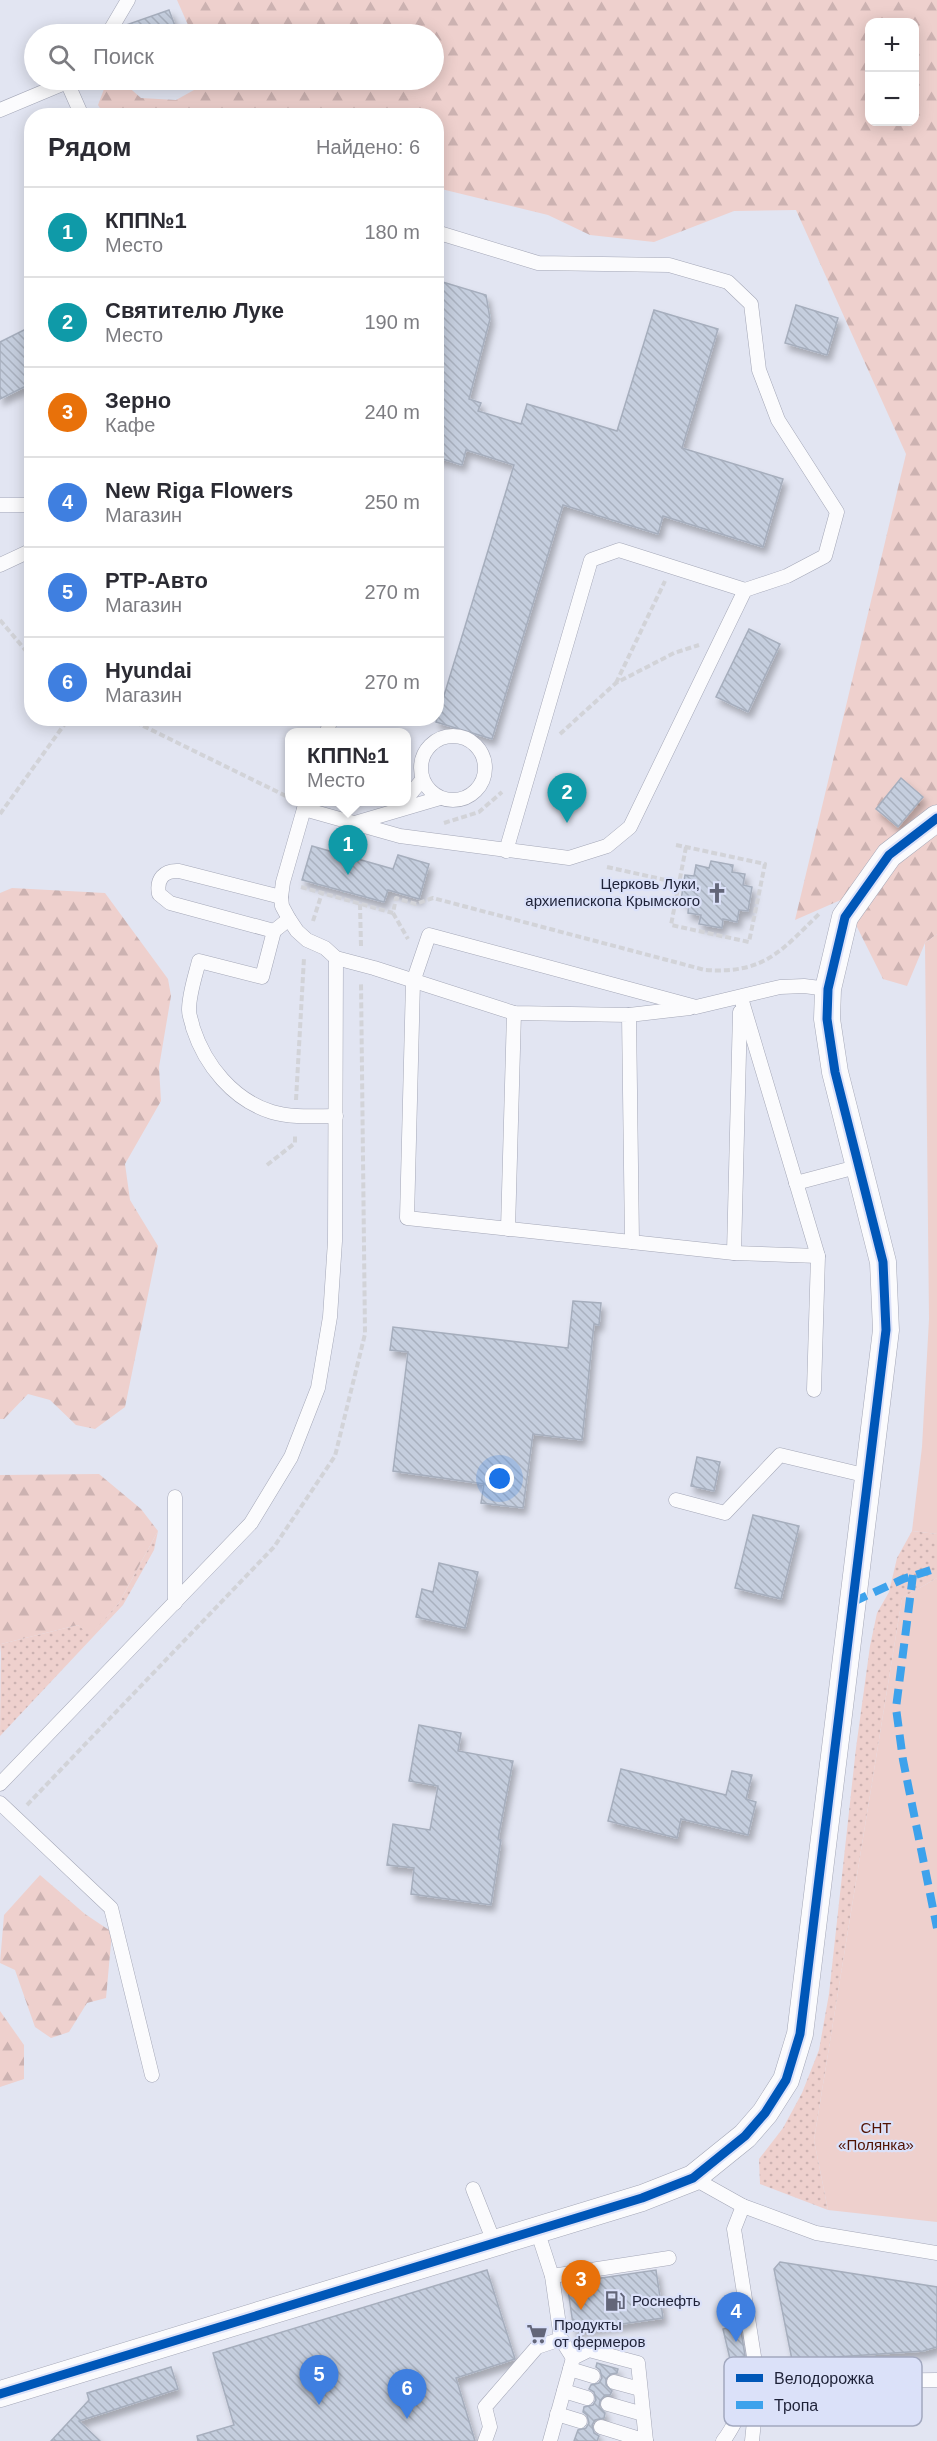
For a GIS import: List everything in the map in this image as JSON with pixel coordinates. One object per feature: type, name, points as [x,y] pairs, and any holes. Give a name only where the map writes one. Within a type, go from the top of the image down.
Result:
[{"type":"street","points":[[0,2394],[642,2198],[693,2178],[745,2136],[765,2113],[786,2080],[800,2034],[886,1330],[883,1262],[835,1072],[827,1019],[828,989],[845,917],[889,855],[937,818]]},
{"type":"lane","points":[[114,24],[128,0]]},
{"type":"lane","points":[[0,110],[47,90]]},
{"type":"lane","points":[[72,90],[79,108]]},
{"type":"lane","points":[[444,234],[538,263],[669,265],[728,282],[751,304],[759,370],[778,420],[837,513],[825,556],[788,576],[745,590],[619,550],[591,560],[506,851]]},
{"type":"lane","points":[[0,506],[24,506]]},
{"type":"lane","points":[[0,565],[24,554]]},
{"type":"lane","points":[[308,806],[355,824],[400,836],[506,851],[569,858],[607,846],[630,827],[745,590]]},
{"type":"lane","points":[[411,802],[440,798],[452,801],[476,792],[483,781],[486,769],[483,756],[477,746],[466,738],[454,735],[441,738],[430,745],[423,755],[420,767],[422,780],[429,790],[440,798]]},
{"type":"lane","points":[[411,793],[422,780]]},
{"type":"lane","points":[[305,806],[283,882],[282,906],[297,932],[307,940],[325,948],[336,958],[514,1013],[629,1016],[696,1007],[780,987],[804,986],[828,989]]},
{"type":"lane","points":[[355,824],[395,806]]},
{"type":"lane","points":[[274,931],[170,903],[159,894],[158,886],[165,873],[171,870],[281,897]]},
{"type":"lane","points":[[289,919],[274,931],[262,977],[199,961],[188,1012],[198,1043],[214,1070],[231,1089],[247,1101],[272,1112],[296,1116],[336,1116]]},
{"type":"lane","points":[[696,1007],[429,935],[413,982],[407,1218],[734,1253],[818,1256]]},
{"type":"lane","points":[[0,1784],[251,1523],[291,1457],[318,1388],[330,1317],[335,1241],[336,958]]},
{"type":"lane","points":[[741,998],[818,1256],[814,1390]]},
{"type":"lane","points":[[734,1253],[741,998]]},
{"type":"lane","points":[[507,1229],[514,1013]]},
{"type":"lane","points":[[629,1016],[632,1242]]},
{"type":"lane","points":[[796,1183],[860,1166]]},
{"type":"lane","points":[[676,1500],[725,1513],[780,1455],[868,1476]]},
{"type":"lane","points":[[175,1497],[175,1603]]},
{"type":"lane","points":[[0,1803],[111,1908],[152,2075]]},
{"type":"lane","points":[[693,2178],[743,2206],[816,2234],[937,2253]]},
{"type":"lane","points":[[473,2189],[494,2242]]},
{"type":"lane","points":[[743,2206],[734,2229],[754,2357]]},
{"type":"lane","points":[[537,2230],[552,2276],[561,2339],[571,2363],[552,2440]]},
{"type":"lane","points":[[552,2276],[669,2258]]},
{"type":"lane","points":[[485,2441],[490,2427],[484,2407],[537,2347],[561,2339]]},
{"type":"lane","points":[[571,2363],[589,2350],[638,2363],[646,2441],[601,2427]]},
{"type":"lane","points":[[571,2363],[593,2376]]},
{"type":"lane","points":[[922,2380],[937,2380]]},
{"type":"lane","points":[[614,2382],[640,2389]]},
{"type":"lane","points":[[564,2391],[587,2398]]},
{"type":"lane","points":[[608,2404],[643,2414]]},
{"type":"lane","points":[[557,2414],[580,2421]]},
{"type":"lane","points":[[723,2441],[734,2426]]},
{"type":"lane","points":[[752,2441],[754,2426]]},
{"type":"path","points":[[616,683],[671,567]]},
{"type":"path","points":[[0,620],[24,648]]},
{"type":"path","points":[[0,814],[63,726]]},
{"type":"path","points":[[143,726],[285,796]]},
{"type":"path","points":[[676,845],[686,847],[765,864],[749,942],[671,925],[686,847]]},
{"type":"path","points":[[569,858],[679,883]]},
{"type":"path","points":[[283,882],[393,913],[396,898],[416,904],[433,898],[705,970],[730,972],[752,967],[772,957],[827,906]]},
{"type":"path","points":[[267,1165],[295,1143],[303,962],[307,940],[322,893]]},
{"type":"path","points":[[15,1818],[274,1547],[335,1456],[365,1334],[360,904]]},
{"type":"green space","points":[[177,0],[937,0],[937,934],[925,943],[907,986],[883,979],[843,899],[795,920],[906,454],[796,210],[734,211],[654,242],[590,235],[548,215],[444,190],[444,108],[100,108],[98,105],[104,90],[132,90],[141,98],[176,100],[194,90],[444,90],[444,24],[188,24]]},
{"type":"green space","points":[[12,888],[105,893],[168,979],[171,996],[159,1067],[161,1101],[125,1164],[130,1200],[158,1246],[125,1407],[95,1429],[76,1425],[50,1400],[28,1394],[4,1419],[0,1419],[0,893]]},
{"type":"green space","points":[[937,934],[937,1534],[912,1531],[922,1447],[929,1319],[925,943]]},
{"type":"green space","points":[[99,1474],[141,1509],[158,1531],[119,1603],[90,1635],[78,1625],[1,1644],[0,1653],[0,1475]]},
{"type":"green space","points":[[158,1531],[154,1550],[123,1605],[0,1736],[1,1644],[78,1625],[90,1634],[119,1603]]},
{"type":"green space","points":[[912,1531],[937,1534],[937,1578],[902,1598],[814,2140],[828,2210],[760,2184],[759,2159],[783,2128],[802,2093],[819,2050],[829,1994],[856,1748],[870,1646],[877,1613],[889,1592],[897,1558]]},
{"type":"green space","name":"СНТ «Полянка»","points":[[937,1578],[937,2222],[828,2210],[814,2140],[902,1598]]},
{"type":"green space","points":[[40,1875],[85,1914],[112,1932],[106,1998],[87,2003],[69,2032],[51,2038],[35,2027],[15,1970],[0,1963],[4,1915]]},
{"type":"green space","points":[[0,2011],[24,2045],[24,2079],[0,2087]]},
{"type":"building","points":[[169,10],[174,24],[129,24]]},
{"type":"building","points":[[444,282],[486,295],[490,319],[469,399],[481,403],[478,411],[521,424],[527,404],[617,431],[654,310],[718,329],[682,448],[783,479],[763,547],[663,516],[658,534],[563,505],[492,739],[444,724],[444,696],[514,465],[466,450],[462,465],[444,459]]},
{"type":"building","points":[[796,305],[838,318],[827,355],[785,343]]},
{"type":"building","points":[[24,330],[24,387],[0,399],[0,342]]},
{"type":"building","points":[[749,629],[780,644],[748,712],[716,697]]},
{"type":"building","points":[[901,778],[923,797],[898,827],[876,809]]},
{"type":"building","points":[[312,846],[393,869],[398,855],[429,864],[419,899],[388,890],[384,902],[302,880]]},
{"type":"building","name":"Церковь Луки, архиепископа Крымского","points":[[711,861],[733,865],[732,872],[745,874],[743,885],[752,887],[748,911],[739,910],[737,922],[723,919],[722,928],[699,924],[701,915],[688,913],[689,901],[681,900],[685,875],[694,876],[696,865],[709,868]]},
{"type":"building","points":[[573,1301],[601,1303],[599,1325],[594,1324],[582,1440],[533,1434],[523,1508],[481,1503],[484,1484],[393,1471],[408,1352],[390,1350],[393,1327],[568,1348]]},
{"type":"building","points":[[697,1457],[720,1462],[714,1491],[691,1486]]},
{"type":"building","points":[[753,1515],[799,1526],[781,1599],[735,1588]]},
{"type":"building","points":[[439,1563],[478,1572],[465,1628],[416,1617],[422,1589],[433,1592]]},
{"type":"building","points":[[419,1725],[461,1733],[458,1751],[513,1761],[498,1839],[501,1840],[491,1905],[411,1894],[414,1868],[387,1865],[393,1824],[430,1830],[438,1786],[409,1781]]},
{"type":"building","points":[[621,1769],[726,1795],[732,1771],[752,1775],[746,1799],[756,1802],[748,1835],[681,1819],[677,1838],[608,1821]]},
{"type":"building","points":[[780,2262],[937,2287],[937,2347],[923,2351],[836,2357],[791,2357],[774,2269]]},
{"type":"building","points":[[487,2270],[515,2359],[456,2378],[475,2441],[198,2441],[197,2436],[234,2425],[213,2353]]},
{"type":"building","name":"Роснефть","points":[[656,2270],[663,2318],[574,2331],[567,2283]]},
{"type":"building","points":[[740,2325],[745,2356],[730,2357],[723,2329]]},
{"type":"building","points":[[597,2363],[618,2369],[617,2373],[611,2374],[606,2379],[606,2385],[612,2391],[600,2401],[599,2407],[605,2413],[604,2418],[595,2420],[592,2425],[594,2433],[599,2436],[597,2441],[574,2441],[578,2430],[586,2428],[589,2423],[587,2415],[583,2412],[584,2407],[593,2405],[596,2400],[594,2392],[589,2389],[591,2385],[599,2383],[602,2378],[600,2370],[596,2367]]},
{"type":"building","points":[[171,2367],[178,2389],[79,2421],[100,2441],[51,2441],[89,2400],[87,2393]]},
{"type":"marked path","points":[[853,1602],[903,1579],[937,1568]]},
{"type":"marked path","points":[[913,1575],[896,1708],[903,1760],[937,1928]]},
{"type":"cycle path","points":[[0,2394],[642,2198],[693,2178],[745,2136],[765,2113],[786,2080],[800,2034],[886,1330],[883,1262],[835,1072],[827,1019],[828,989],[845,917],[889,855],[937,818]]},
{"type":"place","name":"Святителю Луке","points":[[567,823]]},
{"type":"place","name":"КПП№1","points":[[348,875]]},
{"type":"place","name":"Церковь Луки, архиепископа Крымского","points":[[717,893]]},
{"type":"place","name":"Роснефть","points":[[615,2301]]},
{"type":"place","name":"Зерно","points":[[581,2310]]},
{"type":"place","name":"Продукты от фермеров","points":[[537,2334]]},
{"type":"place","name":"New Riga Flowers","points":[[736,2342]]},
{"type":"place","name":"РТР-Авто","points":[[319,2405]]},
{"type":"place","name":"Hyundai","points":[[407,2419]]}]
